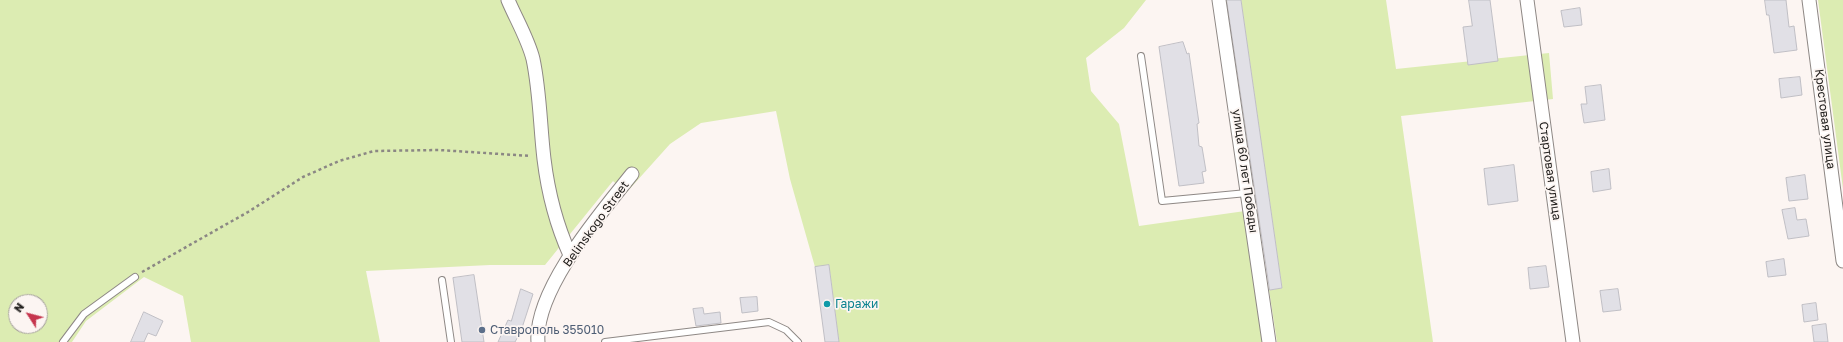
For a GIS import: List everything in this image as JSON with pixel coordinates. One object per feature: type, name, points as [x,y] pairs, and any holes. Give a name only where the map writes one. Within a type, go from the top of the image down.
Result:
[{"type":"street","points":[[508,0],[532,57],[538,93],[544,158],[550,196],[561,235],[570,255]]},
{"type":"street","name":"улица 60 лет Победы","points":[[1219,0],[1269,342]]},
{"type":"street","name":"Стартовая улица","points":[[1527,0],[1573,342]]},
{"type":"street","name":"Крестовая улица","points":[[1809,0],[1843,261]]},
{"type":"street","name":"Belinskogo Street","points":[[538,342],[537,333],[541,317],[552,288],[570,255],[632,174]]},
{"type":"lane","points":[[1141,56],[1162,201],[1248,193]]},
{"type":"lane","points":[[63,342],[84,314],[135,277]]},
{"type":"lane","points":[[442,280],[451,342]]},
{"type":"lane","points":[[605,342],[769,322],[786,330],[798,342]]},
{"type":"path","points":[[135,277],[146,268],[248,212],[303,177],[339,161],[374,151],[439,150],[510,153],[544,158]]},
{"type":"green space","points":[[0,0],[1146,0],[1124,28],[1086,58],[1091,91],[1119,124],[1139,226],[1245,211],[1263,342],[839,342],[829,265],[815,267],[790,179],[776,111],[701,123],[670,144],[626,193],[613,181],[545,265],[490,265],[366,271],[380,342],[191,342],[183,296],[144,277],[86,321],[72,342],[0,342]]},
{"type":"green space","points":[[1241,0],[1386,0],[1396,69],[1549,53],[1553,99],[1401,116],[1433,342],[1277,342],[1269,290],[1282,288]]},
{"type":"green space","points":[[1818,0],[1843,0],[1843,189]]},
{"type":"building","points":[[1227,0],[1241,0],[1282,288],[1270,290]]},
{"type":"building","points":[[1469,0],[1490,0],[1498,61],[1468,65],[1463,27],[1472,26]]},
{"type":"building","points":[[1765,0],[1786,0],[1789,27],[1794,26],[1797,50],[1774,53],[1769,15],[1767,15]]},
{"type":"building","points":[[1580,8],[1582,25],[1564,27],[1561,11]]},
{"type":"building","points":[[1183,42],[1187,54],[1189,53],[1199,123],[1197,124],[1199,146],[1202,147],[1206,171],[1202,172],[1204,183],[1179,186],[1159,47]]},
{"type":"building","points":[[1800,77],[1802,95],[1781,98],[1779,79]]},
{"type":"building","points":[[1601,85],[1605,120],[1584,123],[1581,104],[1587,104],[1585,87]]},
{"type":"building","points":[[1514,165],[1518,201],[1488,205],[1484,169]]},
{"type":"building","points":[[1609,169],[1611,189],[1593,192],[1591,172]]},
{"type":"building","points":[[1805,175],[1808,199],[1789,201],[1786,178]]},
{"type":"building","points":[[1795,208],[1797,220],[1806,219],[1809,236],[1788,239],[1782,210]]},
{"type":"building","points":[[1784,259],[1786,275],[1768,277],[1766,262]]},
{"type":"building","name":"Гаражи","points":[[829,265],[839,342],[825,342],[815,267]]},
{"type":"building","points":[[1546,266],[1549,287],[1530,289],[1528,268]]},
{"type":"building","points":[[474,275],[484,342],[462,342],[453,278]]},
{"type":"building","points":[[521,289],[533,294],[521,331],[515,342],[498,342],[508,320],[511,321]]},
{"type":"building","points":[[1618,289],[1621,310],[1603,312],[1600,291]]},
{"type":"building","points":[[757,297],[758,311],[742,313],[740,298]]},
{"type":"building","points":[[1816,303],[1818,320],[1804,322],[1802,305]]},
{"type":"building","points":[[703,308],[704,314],[720,312],[721,323],[696,326],[693,309]]},
{"type":"building","points":[[144,312],[163,321],[156,336],[148,333],[144,342],[131,342]]},
{"type":"building","points":[[1826,324],[1828,342],[1814,342],[1812,326]]},
{"type":"place","name":"Гаражи","points":[[827,304]]},
{"type":"place","name":"Ставрополь 355010","points":[[482,330]]}]
